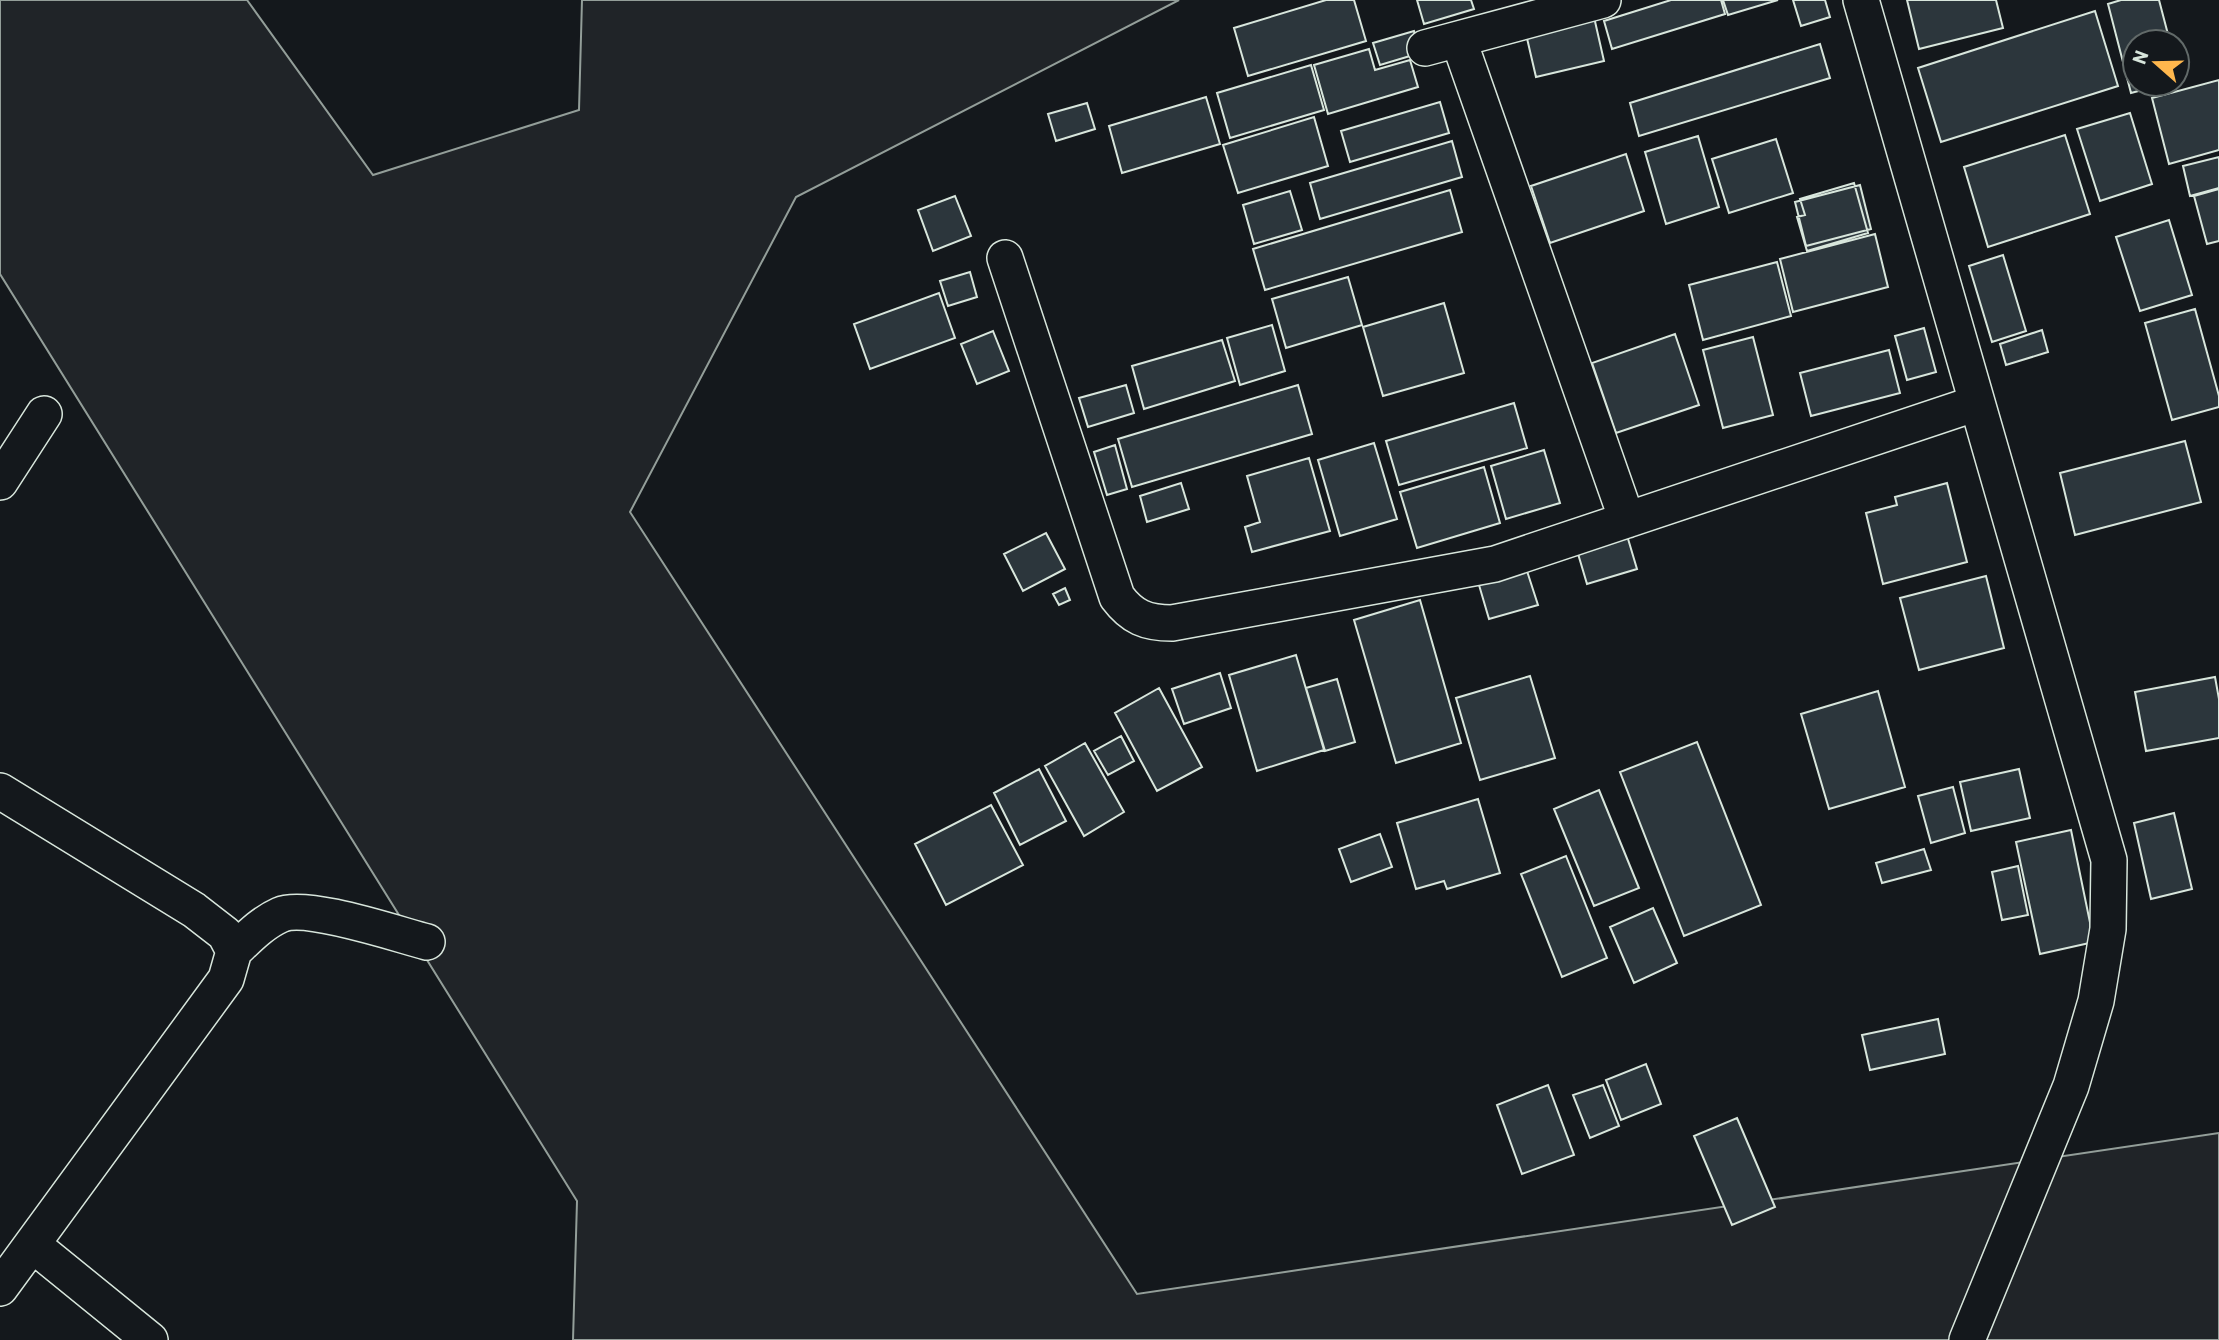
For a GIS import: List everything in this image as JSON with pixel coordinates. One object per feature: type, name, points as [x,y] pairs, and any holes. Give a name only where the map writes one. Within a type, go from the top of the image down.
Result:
[{"type":"street","points":[[1425,48],[1603,0]]},
{"type":"street","points":[[1861,0],[2109,860],[2108,929],[2096,1001],[2078,1061],[1967,1340]]},
{"type":"street","points":[[1459,41],[1627,520]]},
{"type":"street","points":[[1006,258],[1117,597],[1130,615],[1154,623],[1172,623],[1494,564],[1977,403]]},
{"type":"street","points":[[0,482],[44,414]]},
{"type":"street","points":[[0,791],[194,910],[225,934],[233,951]]},
{"type":"street","points":[[0,1288],[226,979],[233,951],[264,925],[283,914],[306,911],[427,942]]},
{"type":"street","points":[[33,1245],[150,1340]]},
{"type":"shaded area","points":[[0,0],[247,0],[373,175],[579,110],[582,0],[1179,0],[796,197],[630,512],[1137,1294],[2219,1133],[2219,1340],[573,1340],[577,1201],[0,274]]},
{"type":"building","points":[[1326,0],[1354,0],[1366,41],[1248,76],[1234,28]]},
{"type":"building","points":[[1417,0],[1471,0],[1474,9],[1424,24]]},
{"type":"building","points":[[1671,0],[1721,0],[1725,14],[1612,49],[1604,21]]},
{"type":"building","points":[[1723,0],[1778,0],[1728,15]]},
{"type":"building","points":[[1793,0],[1825,0],[1830,17],[1801,26]]},
{"type":"building","points":[[1907,0],[1996,0],[2003,28],[1919,49]]},
{"type":"building","points":[[2121,0],[2159,0],[2166,28],[2121,28],[2121,54],[2108,4]]},
{"type":"building","points":[[2095,11],[2118,86],[1941,142],[1918,68]]},
{"type":"building","points":[[1594,17],[1604,61],[1536,77],[1526,34]]},
{"type":"building","points":[[1414,31],[1420,53],[1380,65],[1373,43]]},
{"type":"building","points":[[1820,44],[1830,78],[1639,136],[1630,103]]},
{"type":"building","points":[[1369,49],[1375,70],[1410,60],[1418,87],[1328,114],[1314,65]]},
{"type":"building","points":[[1311,65],[1324,110],[1230,138],[1217,93]]},
{"type":"building","points":[[2219,80],[2219,150],[2169,164],[2152,98],[2191,98],[2191,88]]},
{"type":"building","points":[[1206,97],[1220,144],[1122,173],[1109,126]]},
{"type":"building","points":[[1440,102],[1449,133],[1350,162],[1341,131]]},
{"type":"building","points":[[1087,103],[1095,129],[1056,141],[1048,114]]},
{"type":"building","points":[[2130,113],[2152,184],[2100,201],[2077,129]]},
{"type":"building","points":[[1314,117],[1328,166],[1238,193],[1223,145]]},
{"type":"building","points":[[2065,135],[2090,214],[1988,247],[1964,167]]},
{"type":"building","points":[[1698,136],[1719,207],[1666,224],[1645,152]]},
{"type":"building","points":[[1776,139],[1793,193],[1729,213],[1712,159]]},
{"type":"building","points":[[1452,141],[1462,177],[1320,219],[1310,183]]},
{"type":"building","points":[[1626,154],[1644,211],[1550,243],[1531,186]]},
{"type":"building","points":[[2219,157],[2219,188],[2190,196],[2183,166]]},
{"type":"building","points":[[1854,183],[1868,233],[1807,251],[1797,217],[1805,215],[1800,199]]},
{"type":"building","points":[[1860,185],[1871,229],[1806,246],[1795,202]]},
{"type":"building","points":[[2219,189],[2219,241],[2207,244],[2194,196]]},
{"type":"building","points":[[1450,190],[1462,232],[1265,290],[1253,249]]},
{"type":"building","points":[[1290,191],[1302,230],[1254,244],[1243,205]]},
{"type":"building","points":[[955,196],[971,236],[933,251],[918,210]]},
{"type":"building","points":[[2169,220],[2192,295],[2140,311],[2116,237]]},
{"type":"building","points":[[1875,234],[1888,287],[1793,312],[1780,259]]},
{"type":"building","points":[[2003,255],[2026,331],[1992,342],[1969,266]]},
{"type":"building","points":[[1777,262],[1791,316],[1703,340],[1689,285]]},
{"type":"building","points":[[970,272],[977,297],[948,306],[940,281]]},
{"type":"building","points":[[1348,277],[1362,325],[1286,348],[1272,299]]},
{"type":"building","points":[[939,293],[955,338],[870,369],[854,324]]},
{"type":"building","points":[[1444,303],[1464,373],[1383,396],[1363,327]]},
{"type":"building","points":[[2195,309],[2219,396],[2219,407],[2172,420],[2145,323]]},
{"type":"building","points":[[1272,325],[1285,371],[1240,385],[1227,338]]},
{"type":"building","points":[[1924,328],[1936,372],[1907,380],[1895,336]]},
{"type":"building","points":[[2042,330],[2048,352],[2006,365],[2000,344]]},
{"type":"building","points":[[993,331],[1009,371],[977,384],[961,344]]},
{"type":"building","points":[[1675,334],[1699,405],[1616,433],[1592,363]]},
{"type":"building","points":[[1753,337],[1773,415],[1723,428],[1703,350]]},
{"type":"building","points":[[1222,340],[1235,381],[1144,409],[1132,366]]},
{"type":"building","points":[[1889,350],[1900,393],[1811,416],[1800,373]]},
{"type":"building","points":[[1126,385],[1134,413],[1088,427],[1079,398]]},
{"type":"building","points":[[1298,385],[1312,434],[1132,487],[1118,439]]},
{"type":"building","points":[[1514,403],[1527,448],[1399,485],[1386,441]]},
{"type":"building","points":[[2185,441],[2201,502],[2075,535],[2060,473]]},
{"type":"building","points":[[1374,443],[1397,519],[1340,536],[1318,460]]},
{"type":"building","points":[[1115,445],[1127,489],[1107,495],[1094,452]]},
{"type":"building","points":[[1544,450],[1560,503],[1506,519],[1491,466]]},
{"type":"building","points":[[1309,458],[1330,531],[1252,552],[1245,527],[1260,522],[1247,476]]},
{"type":"building","points":[[1484,467],[1500,523],[1417,548],[1400,492]]},
{"type":"building","points":[[1181,483],[1189,509],[1147,522],[1140,496]]},
{"type":"building","points":[[1947,483],[1967,562],[1883,584],[1866,513],[1897,505],[1895,497]]},
{"type":"building","points":[[1626,532],[1637,569],[1587,584],[1576,547]]},
{"type":"building","points":[[1046,533],[1065,569],[1023,591],[1004,554]]},
{"type":"building","points":[[1527,571],[1538,605],[1489,619],[1479,585]]},
{"type":"building","points":[[1986,576],[2004,648],[1919,670],[1900,598]]},
{"type":"building","points":[[1065,588],[1070,600],[1059,605],[1053,594]]},
{"type":"building","points":[[1420,600],[1461,743],[1396,763],[1354,620]]},
{"type":"building","points":[[1296,655],[1324,750],[1257,771],[1229,675]]},
{"type":"building","points":[[1220,673],[1231,708],[1184,724],[1172,689]]},
{"type":"building","points":[[1530,676],[1555,758],[1480,780],[1456,698]]},
{"type":"building","points":[[2215,677],[2219,699],[2219,738],[2146,751],[2135,692]]},
{"type":"building","points":[[1337,679],[1355,742],[1325,751],[1306,688]]},
{"type":"building","points":[[1159,688],[1202,767],[1157,791],[1115,713]]},
{"type":"building","points":[[1878,691],[1905,787],[1829,809],[1801,714]]},
{"type":"building","points":[[1121,736],[1134,761],[1108,775],[1094,751]]},
{"type":"building","points":[[1697,742],[1761,905],[1684,936],[1620,772]]},
{"type":"building","points":[[1085,743],[1124,812],[1084,836],[1045,766]]},
{"type":"building","points":[[1039,769],[1066,821],[1020,845],[994,793]]},
{"type":"building","points":[[2019,769],[2030,818],[1971,831],[1960,782]]},
{"type":"building","points":[[1953,787],[1965,833],[1931,843],[1918,796]]},
{"type":"building","points":[[1599,790],[1639,888],[1594,906],[1554,809]]},
{"type":"building","points":[[1478,799],[1500,873],[1447,889],[1444,881],[1416,889],[1397,823]]},
{"type":"building","points":[[991,805],[1023,865],[946,905],[915,844]]},
{"type":"building","points":[[2174,813],[2192,889],[2151,899],[2134,823]]},
{"type":"building","points":[[2071,830],[2094,942],[2040,954],[2016,842]]},
{"type":"building","points":[[1380,834],[1392,867],[1351,882],[1339,849]]},
{"type":"building","points":[[1924,849],[1931,870],[1882,883],[1876,863]]},
{"type":"building","points":[[1566,856],[1607,958],[1562,977],[1521,874]]},
{"type":"building","points":[[2018,866],[2028,915],[2002,920],[1992,872]]},
{"type":"building","points":[[1653,908],[1677,963],[1634,983],[1610,927]]},
{"type":"building","points":[[1938,1019],[1945,1054],[1870,1070],[1862,1035]]},
{"type":"building","points":[[1646,1064],[1661,1104],[1621,1120],[1606,1080]]},
{"type":"building","points":[[1548,1085],[1574,1155],[1522,1174],[1497,1105]]},
{"type":"building","points":[[1603,1085],[1619,1126],[1590,1138],[1573,1095]]},
{"type":"building","points":[[1737,1118],[1775,1207],[1732,1225],[1694,1136]]}]
